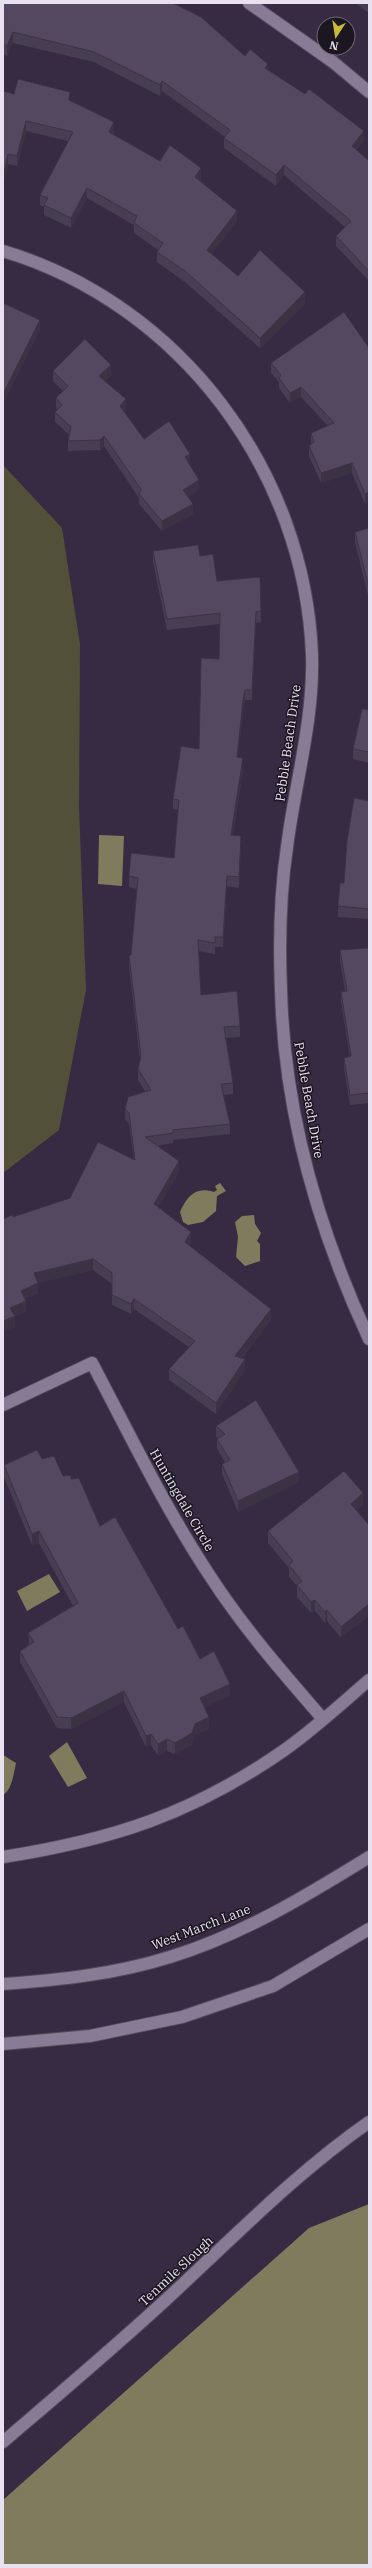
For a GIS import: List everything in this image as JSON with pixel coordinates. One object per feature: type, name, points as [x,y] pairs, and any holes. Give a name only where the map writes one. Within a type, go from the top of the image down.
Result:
[{"type":"street","points":[[250,3],[333,62],[369,92]]},
{"type":"street","name":"Pebble Beach Drive","points":[[3,251],[25,257],[74,279],[121,307],[158,335],[195,371],[231,415],[258,459],[281,508],[296,552],[307,605],[312,656],[310,708],[287,848],[280,919],[281,992],[286,1066],[299,1136],[316,1203],[337,1266],[369,1339]]},
{"type":"street","name":"Huntingdale Circle","points":[[3,1404],[92,1363],[168,1508],[210,1576],[260,1644],[323,1719]]},
{"type":"street","points":[[3,1857],[58,1848],[117,1834],[183,1810],[231,1784],[277,1755],[369,1680]]},
{"type":"street","name":"West March Lane","points":[[3,1984],[70,1979],[170,1957],[245,1928],[309,1894],[369,1856]]},
{"type":"street","points":[[3,2044],[90,2036],[182,2016],[273,1986],[369,1929]]},
{"type":"street","name":"Tenmile Slough","points":[[3,2442],[119,2343],[276,2196],[341,2142],[369,2122]]},
{"type":"shaded area","points":[[3,465],[62,528],[80,644],[79,808],[86,990],[59,1130],[3,1173]]},
{"type":"shaded area","points":[[99,835],[124,836],[122,886],[98,884]]},
{"type":"shaded area","points":[[220,1183],[226,1191],[217,1196],[216,1211],[203,1222],[188,1225],[183,1222],[180,1212],[189,1197],[197,1191],[202,1190],[214,1192],[217,1190],[215,1186]]},
{"type":"shaded area","points":[[254,1215],[255,1224],[261,1233],[257,1241],[260,1244],[260,1261],[245,1266],[236,1257],[238,1237],[235,1222],[242,1216]]},
{"type":"shaded area","points":[[49,1574],[60,1592],[27,1611],[17,1591]]},
{"type":"shaded area","points":[[67,1742],[87,1778],[68,1787],[49,1756]]},
{"type":"shaded area","points":[[3,1755],[16,1763],[11,1785],[3,1795]]},
{"type":"shaded area","points":[[369,2204],[369,2565],[3,2565],[3,2500],[309,2228]]},
{"type":"building","points":[[3,3],[173,3],[201,17],[245,56],[250,49],[268,64],[265,68],[305,94],[309,89],[364,131],[352,146],[369,161],[369,271],[336,236],[351,221],[284,165],[276,175],[224,138],[230,130],[162,81],[160,85],[94,52],[13,32],[7,46],[3,44]]},
{"type":"building","points":[[18,79],[70,92],[69,100],[114,122],[109,132],[160,161],[170,145],[201,168],[195,177],[237,211],[207,250],[238,276],[260,250],[305,292],[260,338],[185,271],[157,252],[163,243],[134,223],[137,216],[87,188],[71,218],[44,205],[48,198],[40,195],[73,132],[26,121],[17,156],[8,154],[3,177],[3,91],[14,94]]},
{"type":"building","points":[[3,303],[40,320],[3,394]]},
{"type":"building","points":[[344,312],[369,348],[369,492],[365,494],[352,463],[321,473],[309,446],[314,442],[311,433],[334,423],[301,387],[290,393],[279,378],[281,375],[271,363]]},
{"type":"building","points":[[85,339],[111,365],[99,376],[126,399],[120,406],[144,439],[169,421],[190,454],[185,457],[199,480],[183,490],[193,504],[162,521],[139,494],[141,489],[104,436],[100,440],[68,441],[71,427],[55,412],[62,405],[56,398],[68,386],[53,371]]},
{"type":"building","points":[[369,528],[369,588],[355,532]]},
{"type":"building","points":[[198,545],[200,556],[213,554],[217,581],[260,577],[261,611],[256,612],[252,690],[245,690],[243,701],[237,757],[243,758],[231,835],[241,836],[239,877],[227,876],[223,937],[215,937],[215,943],[198,940],[201,995],[237,991],[240,1026],[224,1027],[233,1083],[221,1084],[230,1124],[173,1130],[173,1133],[145,1137],[179,1161],[154,1204],[191,1232],[185,1242],[271,1309],[235,1356],[245,1359],[216,1403],[169,1369],[195,1341],[134,1299],[131,1304],[112,1295],[112,1273],[93,1259],[34,1273],[38,1283],[21,1291],[26,1301],[10,1308],[15,1316],[3,1321],[3,1219],[70,1198],[98,1142],[135,1160],[129,1113],[125,1109],[128,1097],[151,1090],[138,1069],[141,1056],[129,955],[131,955],[138,878],[129,876],[131,853],[174,858],[179,800],[173,799],[181,746],[199,749],[201,658],[219,659],[220,613],[167,619],[153,551]]},
{"type":"building","points":[[362,709],[369,710],[369,752],[353,749]]},
{"type":"building","points":[[354,798],[369,801],[369,909],[338,906],[340,883],[344,883],[347,841]]},
{"type":"building","points":[[369,948],[369,1093],[350,1095],[344,1058],[351,1056],[341,992],[347,991],[340,950]]},
{"type":"building","points":[[256,1400],[299,1472],[238,1501],[222,1464],[230,1460],[217,1439],[225,1434],[216,1426]]},
{"type":"building","points":[[37,1450],[42,1459],[54,1456],[63,1476],[71,1475],[71,1479],[79,1478],[100,1526],[115,1517],[178,1629],[183,1626],[200,1659],[214,1651],[230,1684],[200,1698],[209,1717],[195,1724],[192,1733],[175,1743],[167,1739],[158,1744],[151,1734],[146,1736],[124,1691],[71,1718],[57,1717],[20,1651],[34,1642],[28,1633],[78,1603],[39,1531],[32,1534],[4,1465]]},
{"type":"building","points":[[344,1471],[363,1493],[351,1504],[369,1525],[369,1604],[341,1627],[327,1610],[325,1612],[315,1600],[311,1602],[297,1585],[302,1581],[289,1565],[293,1561],[268,1531]]}]
